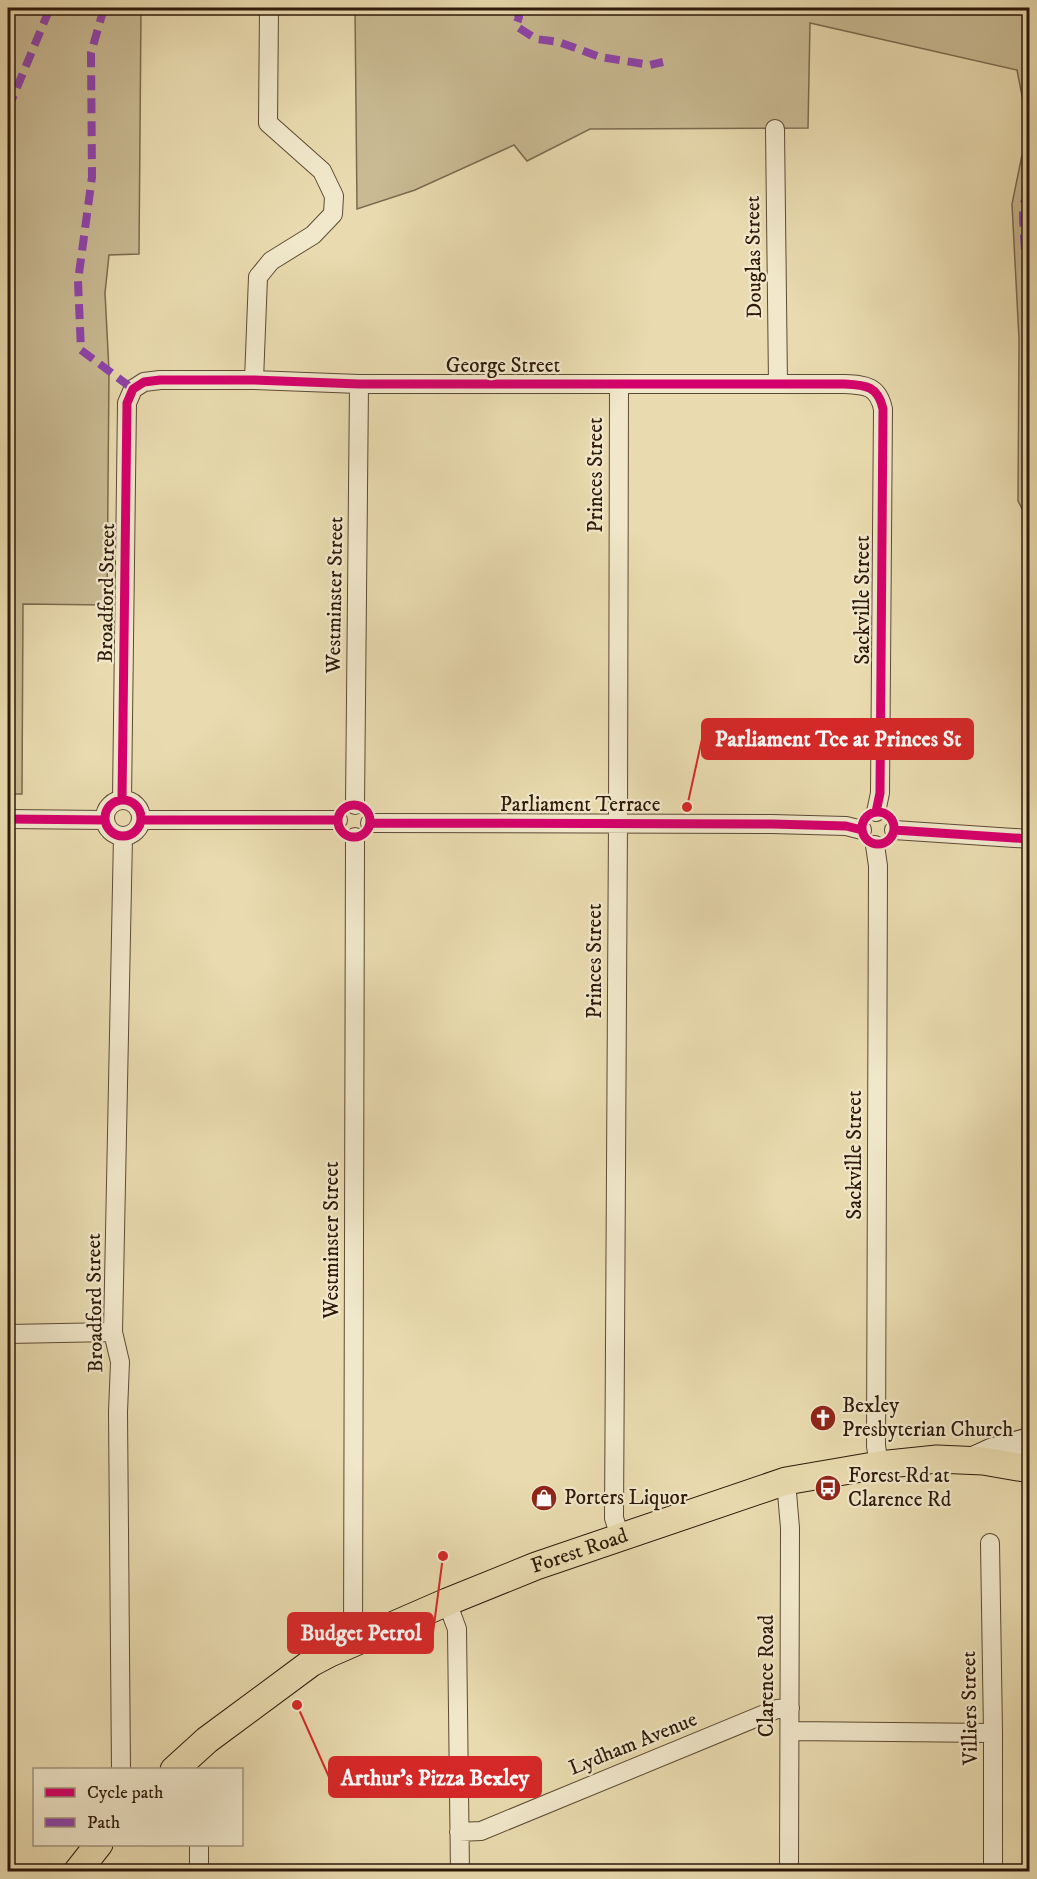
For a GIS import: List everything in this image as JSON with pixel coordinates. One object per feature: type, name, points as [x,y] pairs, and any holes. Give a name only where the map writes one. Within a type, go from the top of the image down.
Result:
[{"type":"main road","name":"Forest Road","points":[[177,1768],[207,1740],[298,1672],[330,1653],[536,1566],[786,1481],[879,1465],[937,1459],[971,1460],[1029,1469]]},
{"type":"main road","points":[[77,1872],[98,1846]]},
{"type":"street","points":[[254,380],[258,277],[271,261],[313,235],[333,214],[334,196],[322,171],[268,123],[269,8]]},
{"type":"street","name":"Douglas Street","points":[[774,129],[778,384]]},
{"type":"street","name":"George Street","points":[[133,389],[144,382],[160,380],[254,380],[359,384],[864,385],[874,390]]},
{"type":"street","name":"Westminster Street","points":[[355,805],[359,384]]},
{"type":"street","name":"Princes Street","points":[[619,384],[614,1518],[620,1537]]},
{"type":"street","name":"Broadford Street","points":[[122,799],[127,403],[133,389]]},
{"type":"street","name":"Sackville Street","points":[[874,390],[883,409],[880,793],[876,812]]},
{"type":"street","points":[[122,799],[136,804],[140,809],[141,820],[136,830],[123,836],[113,833],[105,820],[109,806],[122,799]]},
{"type":"street","points":[[355,805],[366,811],[370,823],[366,832],[350,837],[340,830],[338,820],[345,808],[355,805]]},
{"type":"street","points":[[876,812],[890,817],[894,830],[890,840],[875,845],[866,839],[862,830],[864,820],[876,812]]},
{"type":"street","points":[[8,819],[105,820]]},
{"type":"street","points":[[141,820],[338,820]]},
{"type":"street","name":"Parliament Terrace","points":[[370,823],[618,822],[846,826],[862,830]]},
{"type":"street","points":[[894,830],[1029,839]]},
{"type":"street","name":"Broadford Street","points":[[120,1768],[118,1423],[120,1362],[113,1332],[123,836]]},
{"type":"street","name":"Westminster Street","points":[[353,1643],[355,837]]},
{"type":"street","name":"Sackville Street","points":[[875,845],[878,866],[876,1446],[879,1465]]},
{"type":"street","points":[[8,1334],[113,1332]]},
{"type":"street","points":[[971,1460],[993,1450],[1029,1440]]},
{"type":"street","name":"Clarence Road","points":[[786,1481],[790,1528],[789,1872]]},
{"type":"street","name":"Villiers Street","points":[[990,1544],[993,1872]]},
{"type":"street","points":[[447,1602],[457,1629],[460,1872]]},
{"type":"street","name":"Lydham Avenue","points":[[459,1832],[481,1831],[777,1709],[790,1708]]},
{"type":"street","points":[[790,1731],[993,1732]]},
{"type":"street","points":[[199,1846],[199,1872]]},
{"type":"shaded area","points":[[8,8],[141,8],[139,254],[109,255],[105,293],[109,371],[107,605],[23,604],[22,794],[8,794]]},
{"type":"shaded area","points":[[355,8],[1029,8],[1029,113],[1025,111],[1017,70],[810,23],[808,128],[590,129],[527,161],[514,145],[415,190],[357,209]]},
{"type":"shaded area","points":[[1029,149],[1029,518],[1027,518],[1018,501],[1019,339],[1012,204],[1022,155]]},
{"type":"marked path","points":[[8,109],[50,8]]},
{"type":"marked path","points":[[104,8],[91,53],[92,177],[78,281],[81,350],[133,389]]},
{"type":"marked path","points":[[515,8],[519,17],[516,26],[536,39],[559,42],[600,57],[650,65],[663,62]]},
{"type":"marked path","points":[[1030,190],[1023,205],[1030,331]]},
{"type":"cycle path","points":[[122,799],[127,403],[133,389],[144,382],[254,380],[359,384],[845,384],[870,388],[878,396],[883,409],[880,793],[876,812]]},
{"type":"cycle path","points":[[123,800],[136,805],[141,818],[136,831],[123,836],[110,831],[105,818],[110,805],[123,800]]},
{"type":"cycle path","points":[[354,805],[365,810],[370,821],[365,832],[354,837],[343,832],[338,821],[343,810],[354,805]]},
{"type":"cycle path","points":[[878,812],[889,817],[894,828],[889,839],[878,844],[867,839],[862,828],[867,817],[878,812]]},
{"type":"cycle path","points":[[8,819],[105,820]]},
{"type":"cycle path","points":[[141,820],[338,820]]},
{"type":"cycle path","points":[[370,823],[772,824],[846,826],[862,830]]},
{"type":"cycle path","points":[[894,830],[1030,839]]},
{"type":"place","name":"Parliament Tce at Princes St","points":[[687,807]]},
{"type":"place","name":"Bexley Presbyterian Church","points":[[823,1418]]},
{"type":"place","name":"Forest Rd at Clarence Rd","points":[[828,1488]]},
{"type":"place","name":"Porters Liquor","points":[[544,1498]]},
{"type":"place","name":"Budget Petrol","points":[[443,1556]]},
{"type":"place","name":"Arthur's Pizza Bexley","points":[[297,1705]]}]
